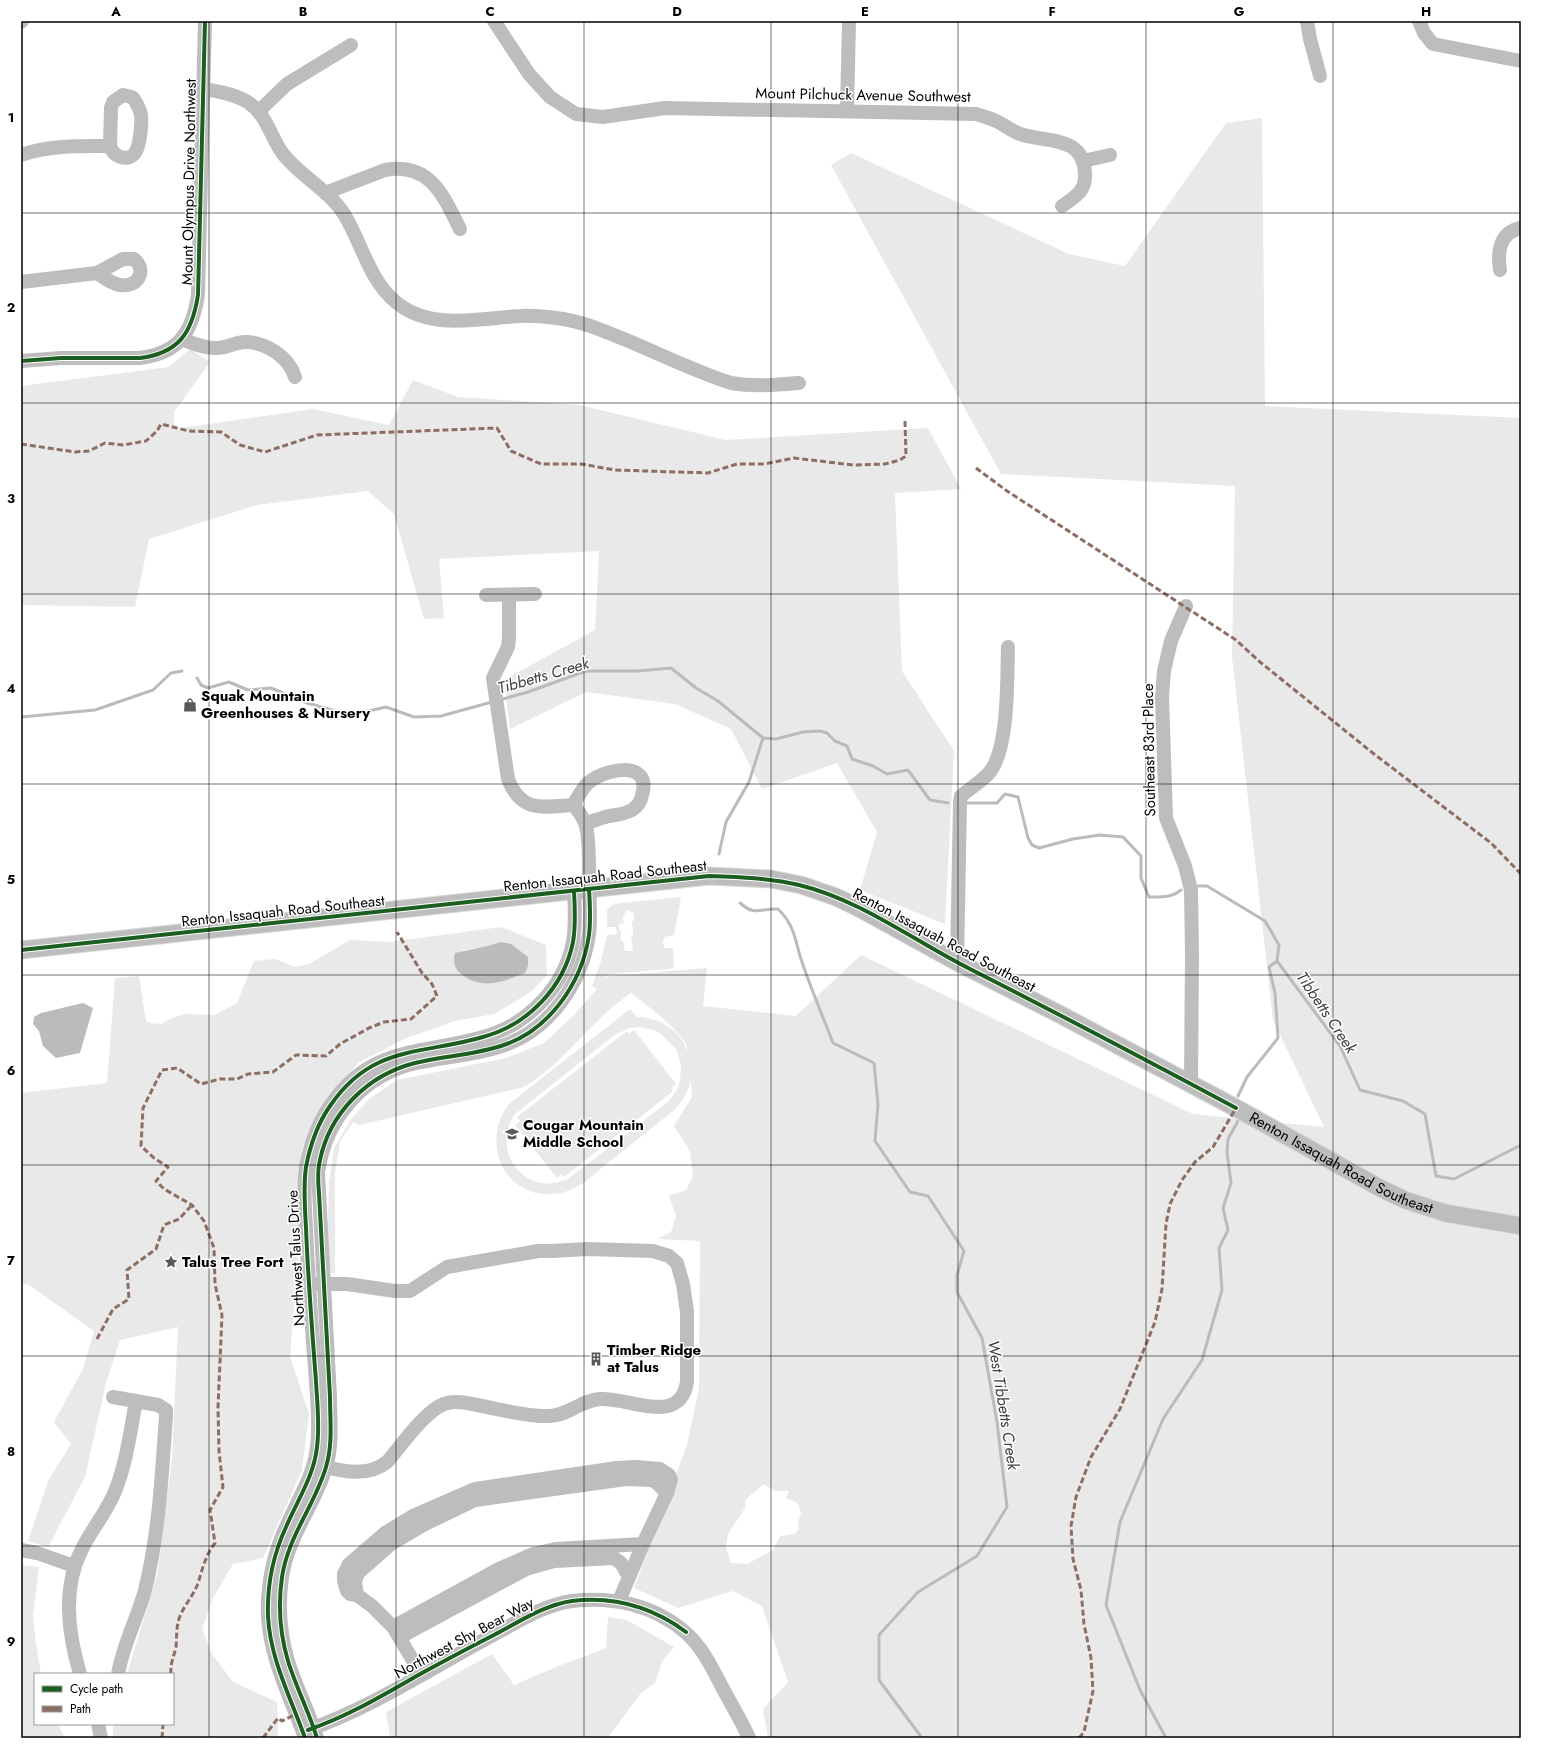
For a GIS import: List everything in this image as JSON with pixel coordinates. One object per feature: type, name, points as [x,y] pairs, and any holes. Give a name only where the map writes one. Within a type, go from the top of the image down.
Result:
[{"type":"main road","name":"Renton Issaquah Road Southeast","points":[[21,950],[709,876],[771,879],[801,886],[843,900],[957,962],[1191,1084],[1380,1188],[1405,1200],[1446,1213],[1521,1226]]},
{"type":"street","name":"Mount Olympus Drive Northwest","points":[[21,360],[61,358],[140,358],[164,353],[171,349],[181,339],[192,321],[198,295],[205,21]]},
{"type":"street","name":"Mount Pilchuck Avenue Southwest","points":[[494,21],[529,74],[550,96],[576,114],[603,117],[664,108],[847,110],[976,114],[998,122],[1018,133],[1072,146],[1077,150],[1083,161]]},
{"type":"street","points":[[847,110],[849,21]]},
{"type":"street","points":[[1307,21],[1310,39],[1320,76]]},
{"type":"street","points":[[1419,21],[1429,40],[1437,45],[1521,61]]},
{"type":"street","points":[[259,111],[287,84],[351,45]]},
{"type":"street","points":[[203,89],[231,94],[250,103],[259,111],[283,153],[302,175],[337,204],[344,214],[381,287],[397,304],[415,314],[436,320],[449,321],[523,316],[564,319],[585,324],[610,333],[731,383],[746,386],[799,383]]},
{"type":"street","points":[[21,155],[32,151],[63,147],[110,146]]},
{"type":"street","points":[[1062,206],[1078,195],[1083,189],[1085,177],[1083,161],[1110,155]]},
{"type":"street","points":[[325,193],[385,170],[394,168],[412,170],[434,183],[448,205],[460,229]]},
{"type":"street","points":[[1500,270],[1498,260],[1501,243],[1505,236],[1510,232],[1521,228]]},
{"type":"street","points":[[21,282],[97,273]]},
{"type":"street","points":[[181,339],[202,347],[217,348],[244,342],[262,345],[277,353],[292,367],[295,377]]},
{"type":"street","points":[[486,595],[535,594]]},
{"type":"street","points":[[509,595],[508,647],[493,678],[508,780],[515,794],[520,800],[543,808],[573,805],[586,786],[597,777],[628,769],[641,777],[644,784],[644,790],[638,805],[633,810],[586,823]]},
{"type":"street","name":"Southeast 83rd Place","points":[[1186,606],[1172,641],[1164,671],[1162,697],[1166,818],[1185,866],[1191,890],[1191,1084]]},
{"type":"street","points":[[957,962],[960,802],[961,796],[990,772],[998,758],[1004,732],[1008,647]]},
{"type":"street","points":[[573,805],[586,823],[582,890]]},
{"type":"street","name":"Northwest Talus Drive","points":[[310,1734],[288,1662],[283,1638],[280,1597],[285,1562],[293,1539],[315,1496],[320,1465],[331,1430],[318,1174],[320,1160],[337,1117],[360,1092],[376,1080],[392,1072],[415,1064],[503,1046],[526,1034],[558,1006],[569,991],[584,956],[590,928],[582,890]]},
{"type":"street","name":"Northwest Talus Drive","points":[[320,1465],[304,1179],[306,1165],[314,1138],[329,1107],[352,1081],[379,1062],[395,1055],[410,1051],[471,1040],[492,1034],[519,1021],[535,1008],[547,996],[559,979],[570,953],[582,890]]},
{"type":"street","points":[[309,1284],[346,1284],[402,1292],[417,1288],[437,1273],[447,1268],[538,1251],[587,1249],[645,1250],[661,1252],[670,1256],[677,1263],[683,1284],[687,1312],[686,1391],[681,1400],[675,1404],[661,1408],[600,1399],[581,1403],[563,1414],[548,1416],[460,1402],[445,1404],[431,1411],[387,1462],[380,1467],[367,1472],[358,1472],[320,1465]]},
{"type":"street","points":[[113,1397],[158,1404],[166,1410],[158,1515],[149,1568],[144,1591],[125,1646],[118,1673]]},
{"type":"street","points":[[80,1673],[73,1648],[69,1611],[69,1594],[74,1566],[113,1496],[126,1456],[136,1401]]},
{"type":"street","points":[[421,1674],[396,1632],[372,1606],[357,1594],[350,1594],[347,1591],[344,1581],[344,1574],[349,1564],[385,1533],[413,1516],[475,1489],[616,1468],[636,1467],[665,1471],[671,1480],[667,1494],[618,1601]]},
{"type":"street","points":[[396,1632],[499,1569],[533,1554],[556,1549],[643,1544]]},
{"type":"street","points":[[21,1550],[74,1566]]},
{"type":"street","points":[[396,1632],[517,1574],[554,1561],[614,1558],[621,1563],[629,1577]]},
{"type":"street","name":"Northwest Shy Bear Way","points":[[310,1734],[528,1617],[553,1606],[571,1601],[592,1600],[618,1601],[652,1611],[670,1620],[686,1632],[704,1654],[749,1738]]},
{"type":"street","points":[[98,1725],[101,1738]]},
{"type":"shaded area","points":[[1262,118],[1265,406],[1521,418],[1521,1738],[768,1738],[763,1709],[788,1682],[762,1606],[733,1591],[678,1608],[634,1588],[687,1445],[699,1388],[700,1241],[657,1239],[671,1232],[676,1216],[669,1196],[686,1190],[693,1176],[690,1151],[674,1126],[692,1097],[691,1082],[683,1098],[673,1111],[589,1179],[566,1192],[551,1194],[534,1192],[520,1186],[509,1176],[501,1163],[497,1148],[497,1132],[501,1117],[510,1103],[630,1009],[637,1017],[650,1018],[668,1026],[682,1040],[688,1051],[681,1036],[655,1012],[631,993],[610,1009],[547,1071],[524,1087],[359,1125],[353,1122],[340,1142],[335,1173],[335,1273],[297,1272],[290,1356],[309,1414],[302,1470],[263,1558],[233,1564],[214,1596],[202,1629],[212,1654],[233,1682],[277,1702],[279,1738],[113,1738],[113,1725],[174,1725],[174,1673],[127,1673],[158,1571],[172,1458],[178,1327],[120,1340],[106,1383],[85,1477],[48,1547],[28,1541],[49,1479],[71,1444],[54,1422],[83,1369],[94,1331],[29,1285],[21,1284],[21,1093],[107,1083],[115,978],[139,976],[146,1021],[161,1024],[172,1018],[186,1014],[215,1015],[237,1003],[254,961],[275,959],[295,967],[309,964],[350,940],[390,942],[501,927],[546,945],[547,975],[531,992],[494,1014],[455,1021],[404,1039],[358,1063],[321,1110],[302,1149],[300,1242],[297,1265],[327,1262],[329,1184],[334,1148],[352,1118],[369,1099],[397,1080],[506,1058],[544,1043],[574,1015],[597,989],[592,986],[601,961],[607,935],[617,934],[616,927],[607,927],[607,910],[612,905],[621,903],[681,897],[674,935],[664,937],[663,944],[665,948],[673,948],[674,967],[669,969],[610,974],[607,975],[603,981],[608,976],[707,968],[703,1006],[796,1016],[861,955],[1193,1114],[1324,1127],[1273,1020],[1232,657],[1235,486],[1001,474],[831,165],[851,153],[1069,254],[1125,266],[1226,123]],"holes":[[[627,910],[634,913],[634,921],[632,921],[633,935],[631,935],[633,951],[625,951],[623,941],[621,941],[621,931],[619,931],[619,924],[624,923],[623,917]],[[501,942],[528,957],[528,966],[525,972],[496,983],[460,951]],[[641,1027],[654,1030],[661,1034],[676,1049],[681,1065],[680,1081],[678,1088],[669,1101],[568,1179],[552,1183],[538,1182],[526,1177],[516,1168],[510,1157],[507,1144],[508,1129],[514,1115],[613,1036],[629,1028]],[[764,1484],[775,1491],[789,1491],[786,1498],[798,1503],[801,1514],[798,1521],[799,1529],[794,1534],[780,1536],[773,1550],[747,1564],[731,1563],[726,1547],[728,1534],[745,1508],[746,1499]]]},
{"type":"shaded area","points":[[190,349],[210,362],[174,412],[174,429],[313,409],[389,425],[413,380],[458,397],[579,405],[726,440],[928,428],[961,489],[895,493],[902,671],[954,751],[945,924],[860,890],[877,832],[837,763],[762,789],[731,729],[675,704],[586,692],[510,729],[504,680],[595,630],[599,551],[439,559],[444,618],[424,619],[394,514],[368,491],[257,505],[149,539],[135,607],[21,605],[21,386],[169,367]]},
{"type":"shaded area","points":[[501,942],[511,944],[528,957],[528,966],[525,973],[500,982],[484,983],[468,979],[456,969],[454,961],[455,953]]},
{"type":"shaded area","points":[[83,1003],[93,1008],[80,1053],[56,1058],[43,1046],[39,1031],[33,1024],[34,1017],[41,1013]]},
{"type":"shaded area","points":[[634,1030],[676,1084],[671,1088],[673,1091],[564,1177],[562,1174],[557,1178],[515,1125],[520,1121],[517,1117],[627,1031],[629,1034]]},
{"type":"shaded area","points":[[21,1565],[39,1567],[33,1616],[41,1673],[34,1673],[34,1725],[58,1725],[65,1738],[21,1738]]},
{"type":"shaded area","points":[[608,1617],[627,1620],[674,1647],[662,1662],[655,1683],[640,1694],[608,1738],[390,1738],[386,1712],[492,1654],[514,1685],[606,1648]]},
{"type":"waterway","name":"Tibbetts Creek","points":[[499,700],[528,692],[586,671],[638,671],[671,668],[696,688],[718,701],[763,738],[776,739],[803,732],[820,731],[827,733],[835,741],[847,746],[852,759],[873,766],[887,774],[908,770],[930,800],[948,803]]},
{"type":"waterway","name":"Tibbetts Creek","points":[[21,717],[95,710],[153,690],[171,673],[182,671]]},
{"type":"waterway","name":"Tibbetts Creek","points":[[197,678],[201,685],[208,688],[229,682],[248,690],[271,688],[307,703],[339,712],[359,713],[386,707],[414,717],[441,716],[492,702]]},
{"type":"waterway","name":"West Tibbetts Creek","points":[[719,854],[726,822],[749,782],[763,738]]},
{"type":"waterway","name":"Tibbetts Creek","points":[[968,803],[997,803],[1005,794],[1018,797],[1028,838],[1032,845],[1039,848],[1073,839],[1100,835],[1123,837],[1141,856],[1141,878],[1149,897],[1170,896],[1181,890]]},
{"type":"waterway","name":"Tibbetts Creek","points":[[1198,886],[1207,886],[1265,921],[1279,945],[1277,961],[1340,1046],[1360,1090],[1403,1101],[1425,1114],[1436,1176],[1454,1179],[1521,1145]]},
{"type":"waterway","name":"West Tibbetts Creek","points":[[740,903],[754,911],[778,909],[784,915],[792,928],[806,975],[833,1043],[874,1063],[878,1104],[875,1141],[910,1192],[928,1196],[964,1251],[957,1275],[957,1292],[982,1338],[997,1422],[1007,1507],[977,1556],[918,1592],[879,1635],[879,1680],[922,1738]]},
{"type":"waterway","points":[[1238,1096],[1247,1077],[1278,1038],[1275,993],[1269,967],[1277,961]]},
{"type":"waterway","points":[[1166,1738],[1140,1690],[1106,1605],[1120,1522],[1163,1419],[1202,1360],[1222,1290],[1219,1248],[1228,1230],[1223,1208],[1231,1183],[1227,1152],[1228,1139],[1238,1121]]},
{"type":"marked path","points":[[21,444],[75,452],[89,451],[105,443],[123,445],[146,441],[157,431],[161,424],[189,431],[221,432],[240,445],[265,452],[317,435],[497,428],[511,451],[541,464],[581,464],[615,470],[708,473],[737,464],[764,464],[794,458],[853,465],[885,464],[900,460],[906,456],[905,421]]},
{"type":"marked path","points":[[976,468],[1007,491],[1236,640],[1260,662],[1374,754],[1491,843],[1521,874]]},
{"type":"marked path","points":[[171,1673],[179,1620],[192,1596],[207,1557],[215,1543],[210,1510],[223,1487],[219,1451],[218,1407],[222,1315],[215,1284],[214,1248],[204,1221],[192,1205],[164,1189],[156,1181],[168,1167],[154,1158],[141,1146],[143,1108],[162,1070],[177,1068],[201,1084],[220,1079],[237,1079],[248,1074],[273,1072],[296,1055],[326,1056],[340,1044],[369,1028],[384,1022],[411,1019],[437,996],[432,984],[422,973],[397,932]]},
{"type":"marked path","points":[[1079,1738],[1084,1732],[1093,1691],[1091,1658],[1084,1624],[1081,1590],[1073,1559],[1071,1526],[1076,1497],[1091,1457],[1120,1409],[1155,1322],[1162,1289],[1166,1224],[1170,1204],[1182,1180],[1195,1162],[1213,1147],[1236,1108]]},
{"type":"marked path","points":[[97,1339],[113,1309],[129,1299],[127,1270],[156,1249],[164,1225],[179,1219],[192,1205]]},
{"type":"marked path","points":[[263,1738],[278,1718],[282,1721],[296,1714]]},
{"type":"marked path","points":[[162,1738],[163,1725]]},
{"type":"cycle path","points":[[21,361],[61,358],[140,358],[165,351],[174,346],[187,330],[192,320],[198,295],[205,21]]},
{"type":"cycle path","points":[[21,950],[709,876],[766,879],[799,885],[822,892],[866,911],[949,958],[1236,1108]]},
{"type":"cycle path","points":[[317,1738],[291,1671],[285,1651],[280,1619],[280,1598],[285,1562],[296,1534],[321,1481],[330,1450],[330,1397],[318,1176],[319,1164],[325,1143],[332,1126],[342,1111],[367,1086],[382,1076],[415,1063],[501,1046],[518,1039],[534,1029],[548,1017],[571,987],[585,953],[590,923],[589,889]]},
{"type":"cycle path","points":[[305,1738],[277,1663],[270,1632],[268,1605],[274,1560],[281,1538],[309,1478],[315,1458],[318,1439],[318,1405],[304,1198],[306,1167],[312,1143],[318,1127],[330,1106],[346,1086],[363,1072],[381,1062],[399,1055],[461,1043],[499,1031],[529,1014],[542,1002],[561,974],[568,959],[573,942],[575,929],[574,891]]},
{"type":"cycle path","points":[[308,1730],[338,1718],[380,1697],[440,1663],[522,1620],[542,1610],[562,1603],[572,1601],[603,1600],[632,1605],[660,1616],[686,1632]]},
{"type":"place","name":"Squak Mountain Greenhouses & Nursery","points":[[190,705]]},
{"type":"place","name":"Cougar Mountain Middle School","points":[[512,1134]]},
{"type":"place","name":"Talus Tree Fort","points":[[171,1262]]},
{"type":"place","name":"Timber Ridge at Talus","points":[[596,1359]]}]
